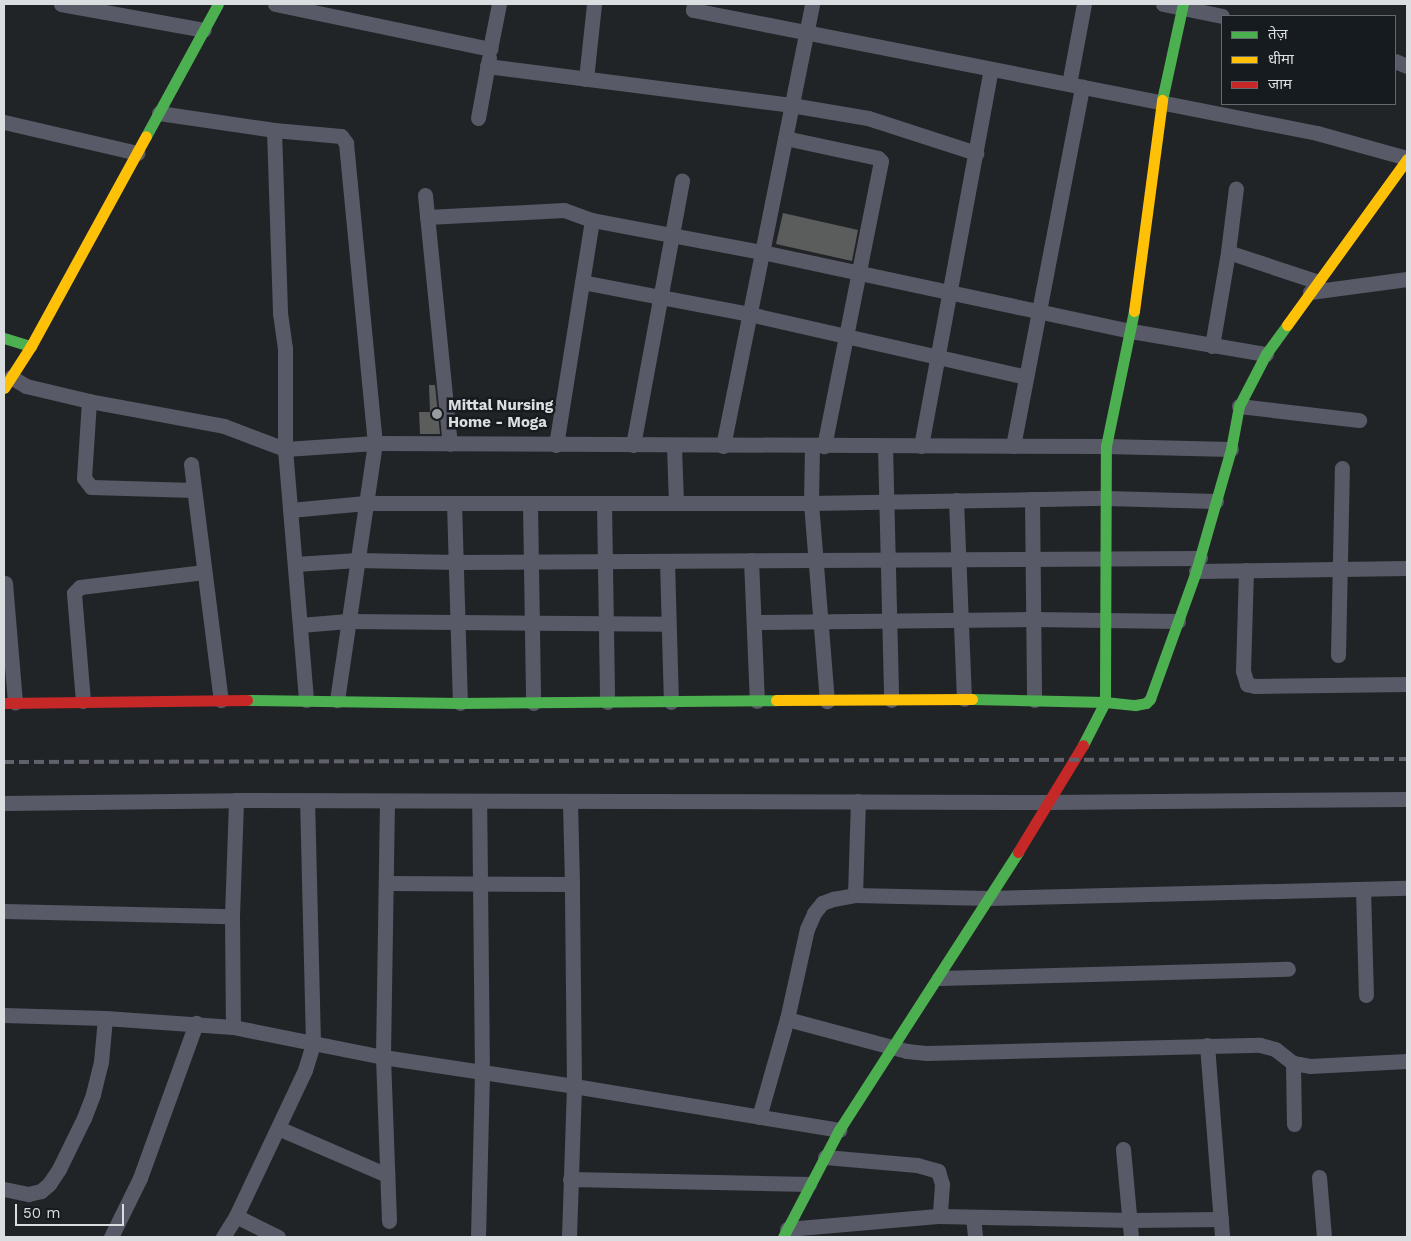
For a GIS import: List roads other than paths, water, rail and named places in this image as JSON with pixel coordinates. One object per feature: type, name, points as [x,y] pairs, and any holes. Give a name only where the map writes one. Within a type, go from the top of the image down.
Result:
[{"type":"street","points":[[61,4],[204,30]]},
{"type":"street","points":[[218,4],[31,346],[7,382],[90,401],[224,426],[285,449],[375,443],[633,446],[1106,446],[1231,449]]},
{"type":"street","points":[[275,4],[490,49]]},
{"type":"street","points":[[478,118],[499,4]]},
{"type":"street","points":[[586,79],[594,4]]},
{"type":"street","points":[[5,583],[10,703],[221,700],[533,703],[1034,700],[1105,702],[1135,705],[1150,699],[1198,564],[1231,449],[1239,406],[1266,354],[1407,158],[1317,134],[693,10],[694,4]]},
{"type":"street","points":[[723,446],[812,4]]},
{"type":"street","points":[[1013,446],[1038,311],[1075,86],[1084,4]]},
{"type":"street","points":[[1163,4],[1183,6],[1221,16]]},
{"type":"street","points":[[785,1233],[838,1130],[891,1047],[939,978],[1076,760],[1105,702],[1106,446],[1131,331],[1161,103],[1183,6]]},
{"type":"street","points":[[487,66],[792,105],[868,118],[976,152]]},
{"type":"street","points":[[921,446],[991,69]]},
{"type":"street","points":[[159,113],[274,130],[341,136],[346,143],[375,443],[337,700]]},
{"type":"street","points":[[4,122],[137,153]]},
{"type":"street","points":[[274,130],[280,313],[285,348],[285,449],[306,700]]},
{"type":"street","points":[[785,138],[878,158],[881,161],[846,337],[818,446],[811,502],[827,700]]},
{"type":"street","points":[[633,446],[682,180]]},
{"type":"street","points":[[1212,346],[1228,252],[1236,188]]},
{"type":"street","points":[[424,195],[450,444]]},
{"type":"street","points":[[427,216],[564,210],[592,220],[762,252],[1131,331],[1266,354]]},
{"type":"street","points":[[556,445],[592,220]]},
{"type":"street","points":[[1228,252],[1314,287],[1407,279]]},
{"type":"street","points":[[582,282],[749,314],[1026,377]]},
{"type":"street","points":[[4,338],[31,346]]},
{"type":"street","points":[[90,401],[84,478],[91,487],[194,490]]},
{"type":"street","points":[[1239,406],[1359,420]]},
{"type":"street","points":[[674,446],[676,503]]},
{"type":"street","points":[[884,446],[891,700]]},
{"type":"street","points":[[191,464],[221,700]]},
{"type":"street","points":[[1338,655],[1342,468]]},
{"type":"street","points":[[290,510],[366,503],[676,503],[1106,498],[1216,501]]},
{"type":"street","points":[[1032,499],[1034,700]]},
{"type":"street","points":[[956,500],[964,700]]},
{"type":"street","points":[[454,503],[460,703]]},
{"type":"street","points":[[530,503],[533,703]]},
{"type":"street","points":[[604,503],[607,702]]},
{"type":"street","points":[[295,564],[358,560],[531,562],[1105,559],[1198,564],[1246,570],[1407,568]]},
{"type":"street","points":[[751,560],[757,701]]},
{"type":"street","points":[[667,561],[667,624],[671,702]]},
{"type":"street","points":[[1246,570],[1243,671],[1247,684],[1255,686],[1407,684]]},
{"type":"street","points":[[83,701],[74,593],[80,587],[204,572]]},
{"type":"street","points":[[754,622],[1032,619],[1178,621]]},
{"type":"street","points":[[300,625],[348,621],[667,624]]},
{"type":"street","points":[[4,803],[236,800],[1049,802],[1407,799]]},
{"type":"street","points":[[233,1027],[232,916],[236,800]]},
{"type":"street","points":[[223,1237],[236,1216],[306,1070],[313,1043],[307,801]]},
{"type":"street","points":[[387,801],[383,1057],[389,1221]]},
{"type":"street","points":[[478,1237],[482,1073],[479,801]]},
{"type":"street","points":[[855,895],[858,801]]},
{"type":"street","points":[[569,1237],[574,1086],[570,802]]},
{"type":"street","points":[[386,884],[572,884]]},
{"type":"street","points":[[759,1117],[787,1019],[807,929],[814,913],[822,903],[855,895],[989,898],[1407,888]]},
{"type":"street","points":[[1364,889],[1366,995]]},
{"type":"street","points":[[4,911],[232,916]]},
{"type":"street","points":[[939,978],[1288,969]]},
{"type":"street","points":[[4,1016],[105,1018],[233,1027],[383,1057],[574,1086],[838,1130]]},
{"type":"street","points":[[4,1189],[28,1194],[41,1191],[60,1169],[93,1094],[101,1062],[105,1018]]},
{"type":"street","points":[[787,1019],[906,1051],[947,1054],[1207,1045],[1269,1046],[1293,1063],[1325,1067],[1407,1061]]},
{"type":"street","points":[[111,1237],[140,1178],[196,1023]]},
{"type":"street","points":[[1207,1045],[1222,1237]]},
{"type":"street","points":[[1293,1063],[1294,1124]]},
{"type":"street","points":[[278,1128],[387,1175]]},
{"type":"street","points":[[1124,1149],[1131,1237]]},
{"type":"street","points":[[824,1157],[917,1166],[938,1171],[942,1184],[940,1216]]},
{"type":"street","points":[[570,1178],[809,1184]]},
{"type":"street","points":[[1319,1178],[1324,1237]]},
{"type":"street","points":[[236,1216],[278,1237]]},
{"type":"street","points":[[785,1233],[940,1216],[1131,1220],[1220,1219]]},
{"type":"street","points":[[973,1217],[975,1237]]},
{"type":"railway","points":[[4,762],[1407,759]]},
{"type":"place","name":"Mittal Nursing Home - Moga","points":[[437,414]]}]
